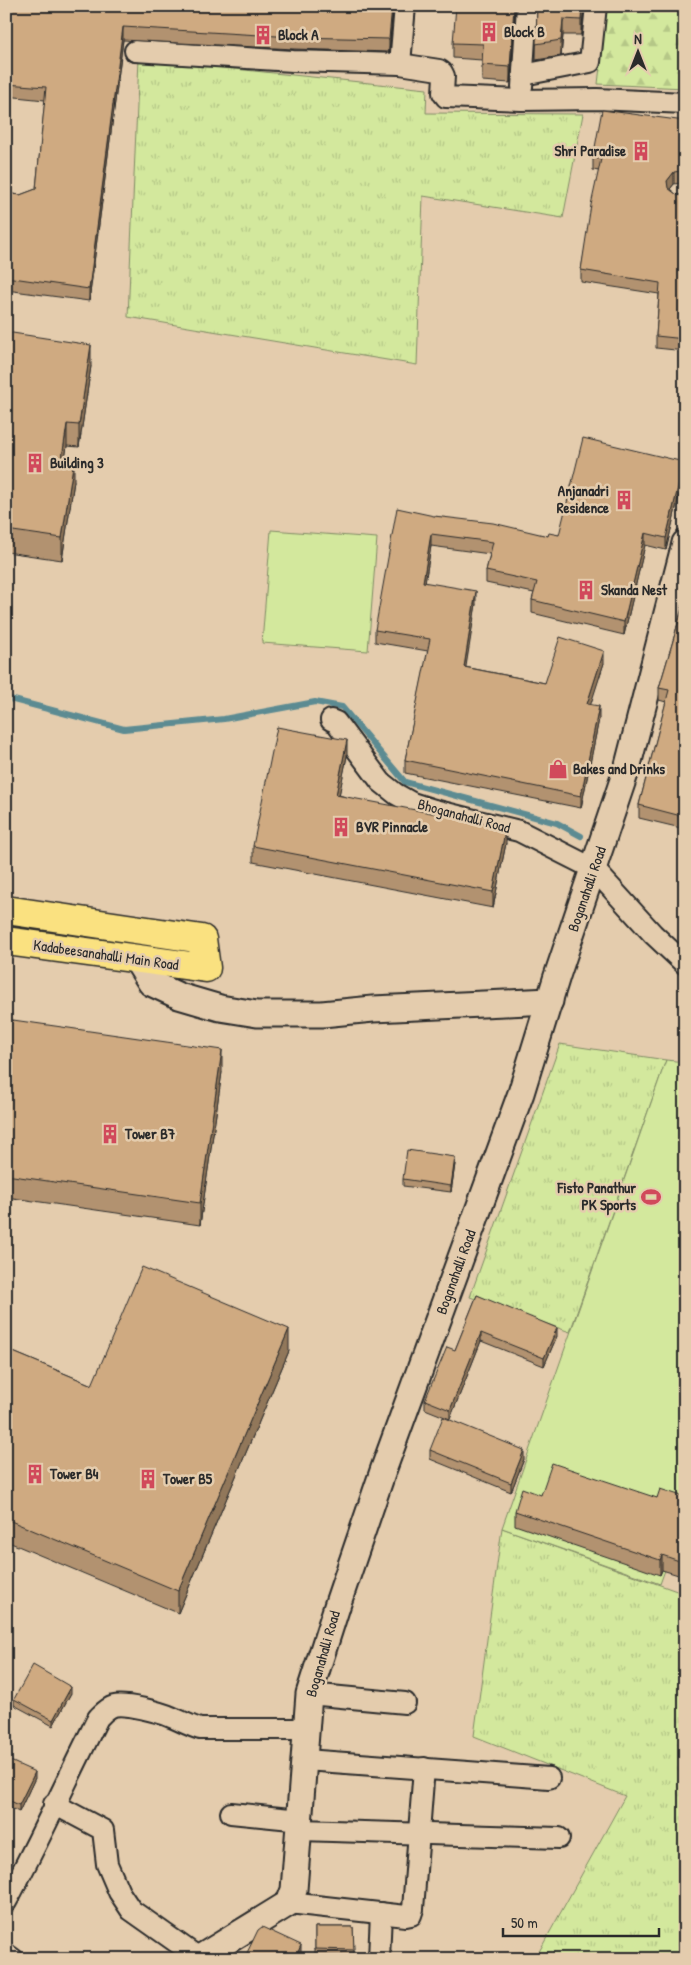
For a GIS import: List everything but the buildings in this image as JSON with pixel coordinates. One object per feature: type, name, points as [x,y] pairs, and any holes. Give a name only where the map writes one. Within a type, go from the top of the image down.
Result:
[{"type":"main road","name":"Kadabeesanahalli Main Road","points":[[6,910],[202,939],[206,968],[6,941]]},
{"type":"street","points":[[400,64],[405,6]]},
{"type":"street","points":[[521,100],[527,6]]},
{"type":"street","points":[[523,76],[590,62],[596,6]]},
{"type":"street","points":[[135,51],[293,61],[400,64],[442,72],[444,76],[443,94],[446,97],[685,102]]},
{"type":"street","name":"Boganahalli Road","points":[[289,1904],[294,1890],[309,1694],[341,1592],[384,1468],[521,1093],[628,765],[685,543]]},
{"type":"street","name":"Bhoganahalli Road","points":[[331,720],[336,722],[381,782],[396,794],[412,803],[434,810],[519,831],[594,868]]},
{"type":"street","points":[[594,868],[653,934],[685,964]]},
{"type":"street","points":[[136,959],[151,982],[179,996],[220,1008],[257,1014],[322,1014],[373,1009],[550,1001]]},
{"type":"street","points":[[309,1694],[404,1702]]},
{"type":"street","points":[[6,1902],[34,1852],[54,1804],[98,1718],[113,1706],[124,1705],[170,1716],[189,1726],[200,1729],[307,1728]]},
{"type":"street","points":[[305,1760],[549,1778]]},
{"type":"street","points":[[54,1804],[103,1830],[107,1864],[119,1892],[131,1910],[199,1958],[289,1904],[411,1915],[420,1834],[424,1768]]},
{"type":"street","points":[[230,1813],[300,1825],[420,1834],[560,1838]]},
{"type":"street","points":[[379,1959],[381,1913]]},
{"type":"street","points":[[6,1954],[13,1959]]},
{"type":"green space","points":[[607,6],[685,6],[685,88],[598,84]]},
{"type":"green space","points":[[139,59],[427,89],[426,113],[583,114],[563,218],[423,196],[417,365],[128,317]]},
{"type":"green space","points":[[271,530],[377,538],[368,651],[262,643]]},
{"type":"green space","points":[[560,1044],[666,1060],[570,1332],[470,1297]]},
{"type":"green space","name":"Fisto Panathur PK Sports","points":[[666,1060],[685,1062],[685,1515],[660,1584],[502,1528]]},
{"type":"green space","points":[[502,1528],[685,1594],[685,1959],[535,1959],[625,1796],[474,1736]]},
{"type":"waterway","points":[[6,698],[124,729],[224,719],[315,702],[342,707],[405,782],[557,823],[581,836]]},
{"type":"place","name":"Block B","points":[[489,32]]},
{"type":"place","name":"Block A","points":[[263,35]]},
{"type":"place","name":"Shri Paradise","points":[[641,151]]},
{"type":"place","name":"Building 3","points":[[35,463]]},
{"type":"place","name":"Anjanadri Residence","points":[[624,500]]},
{"type":"place","name":"Skanda Nest","points":[[586,590]]},
{"type":"place","name":"Bakes and Drinks","points":[[558,769]]},
{"type":"place","name":"BVR Pinnacle","points":[[341,827]]},
{"type":"place","name":"Tower B7","points":[[110,1134]]},
{"type":"place","name":"Fisto Panathur PK Sports","points":[[651,1197]]},
{"type":"place","name":"Tower B4","points":[[35,1474]]},
{"type":"place","name":"Tower B5","points":[[148,1479]]}]
